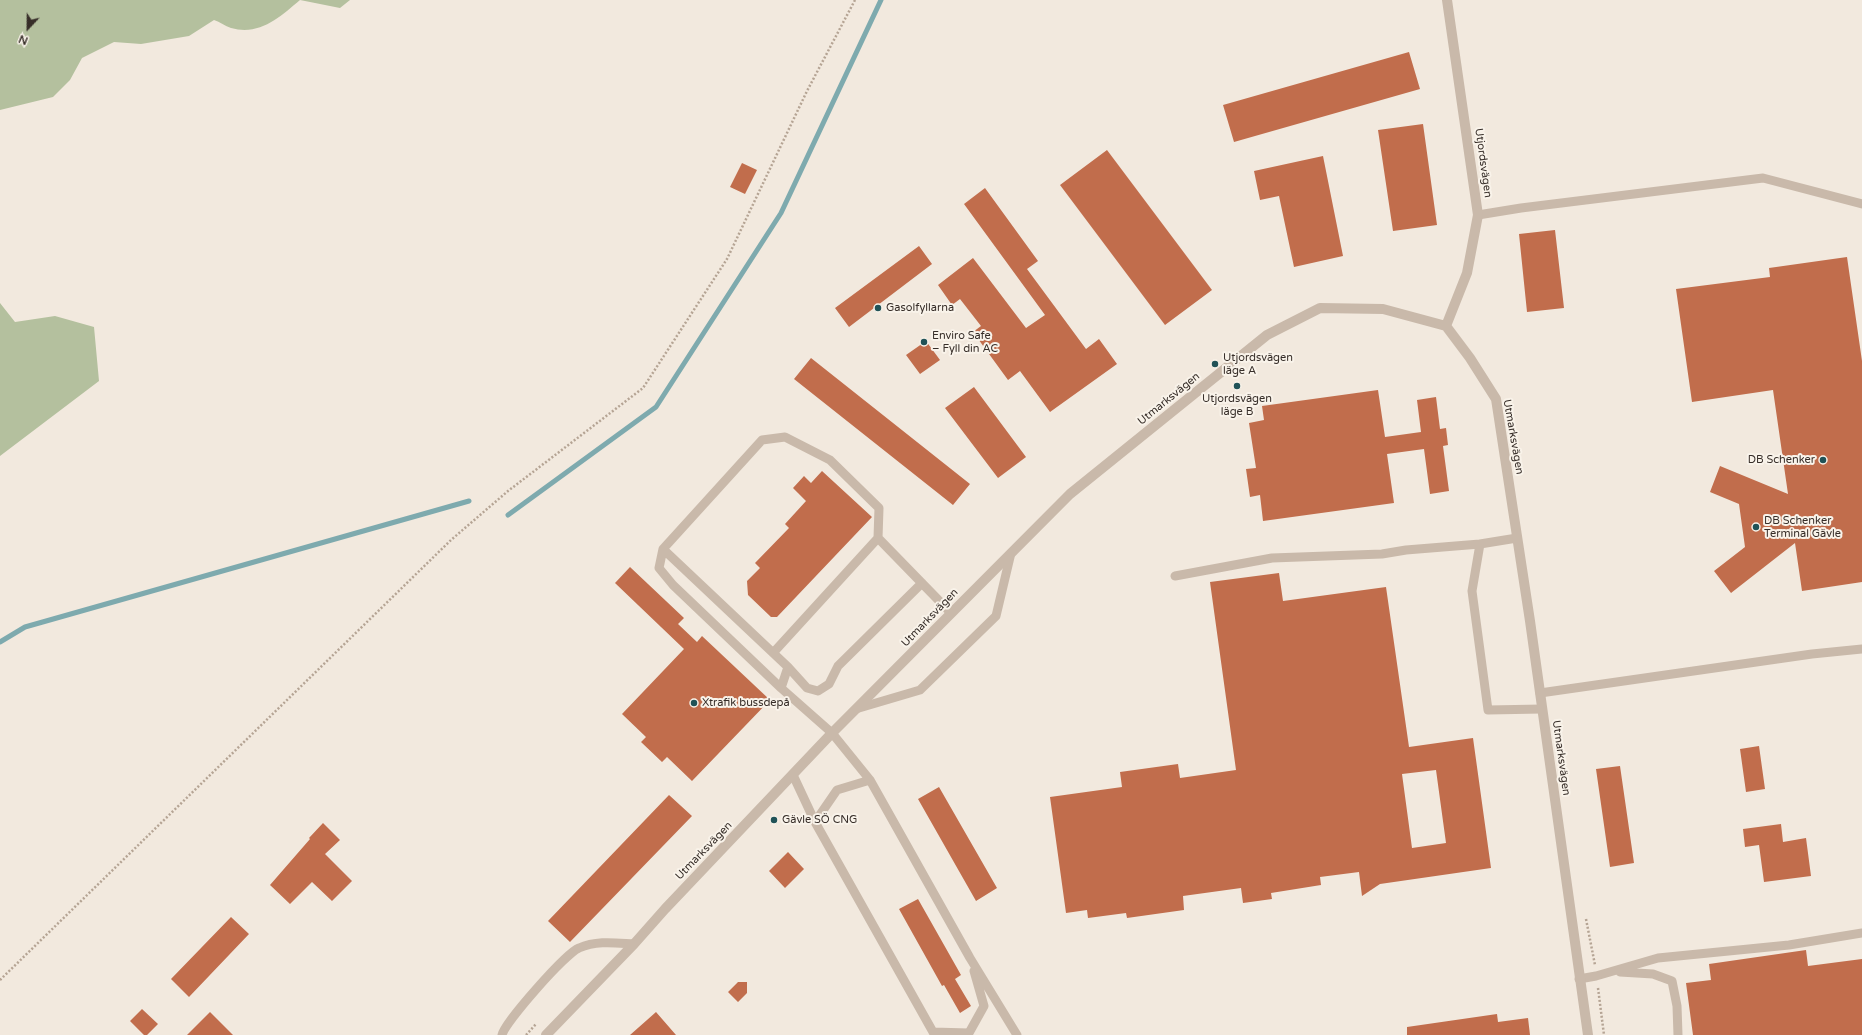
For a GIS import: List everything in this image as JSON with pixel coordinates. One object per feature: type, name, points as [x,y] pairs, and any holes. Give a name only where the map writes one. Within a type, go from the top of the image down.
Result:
[{"type":"street","name":"Utjordsvägen","points":[[1446,326],[1467,273],[1478,215],[1447,0]]},
{"type":"street","name":"Utmarksvägen","points":[[546,1035],[634,944],[665,909],[832,733],[859,708],[1070,494],[1267,335],[1320,308],[1383,309],[1446,326],[1470,358],[1496,399],[1540,693],[1588,1035]]},
{"type":"lane","points":[[1478,215],[1521,208],[1763,178],[1862,204]]},
{"type":"lane","points":[[773,653],[878,538],[879,508],[830,460],[785,437],[762,440],[663,549],[659,568],[673,585],[781,688],[832,733],[870,780],[970,958],[1017,1035]]},
{"type":"lane","points":[[878,538],[951,613]]},
{"type":"lane","points":[[1175,576],[1272,558],[1382,554],[1406,550],[1480,544],[1517,538]]},
{"type":"lane","points":[[1480,544],[1472,591],[1488,710],[1542,709]]},
{"type":"lane","points":[[663,549],[788,667],[807,688],[818,691],[829,684],[838,666],[922,583]]},
{"type":"lane","points":[[859,708],[920,690],[996,616],[1011,553]]},
{"type":"lane","points":[[1540,693],[1812,654],[1862,649]]},
{"type":"lane","points":[[781,688],[788,667]]},
{"type":"lane","points":[[793,775],[815,822],[933,1032],[969,1033],[984,1006],[970,958]]},
{"type":"lane","points":[[815,822],[836,790],[870,780]]},
{"type":"lane","points":[[1579,979],[1596,976],[1658,958],[1789,945],[1862,933]]},
{"type":"lane","points":[[502,1035],[540,984],[578,948],[608,942],[634,944]]},
{"type":"lane","points":[[1612,971],[1653,974],[1672,981],[1678,1006],[1678,1035]]},
{"type":"path","points":[[0,980],[451,540],[508,491],[643,388],[727,259],[808,91],[855,0]]},
{"type":"path","points":[[1586,918],[1604,1035]]},
{"type":"path","points":[[526,1035],[537,1024]]},
{"type":"green space","points":[[0,0],[300,0],[285,13],[260,27],[241,30],[231,28],[214,20],[189,36],[141,44],[114,42],[82,58],[70,80],[53,97],[0,110]]},
{"type":"green space","points":[[300,0],[350,0],[340,8]]},
{"type":"green space","points":[[0,303],[15,322],[55,316],[94,327],[99,381],[0,456]]},
{"type":"building","points":[[1409,52],[1420,89],[1234,142],[1223,105]]},
{"type":"building","points":[[1423,124],[1437,225],[1393,231],[1378,130]]},
{"type":"building","points":[[1107,150],[1212,290],[1165,325],[1060,185]]},
{"type":"building","points":[[1323,156],[1343,256],[1294,267],[1279,196],[1260,200],[1254,171]]},
{"type":"building","points":[[742,163],[757,170],[745,194],[730,187]]},
{"type":"building","points":[[985,188],[1038,261],[1027,269],[1086,349],[1099,339],[1117,364],[1050,412],[1020,371],[1008,380],[973,332],[981,326],[960,299],[952,305],[938,285],[973,258],[1026,328],[1045,315],[964,204]]},
{"type":"building","points":[[1555,230],[1564,308],[1527,312],[1519,234]]},
{"type":"building","points":[[919,246],[932,264],[849,327],[835,308]]},
{"type":"building","name":"DB Schenker","points":[[1847,257],[1862,361],[1862,582],[1802,591],[1795,543],[1731,593],[1714,571],[1745,547],[1739,504],[1710,492],[1720,466],[1788,494],[1773,390],[1692,402],[1676,289],[1770,277],[1769,268]]},
{"type":"building","points":[[926,341],[940,360],[920,374],[906,355]]},
{"type":"building","points":[[811,358],[970,484],[953,505],[794,379]]},
{"type":"building","points":[[974,387],[1026,457],[998,478],[945,408]]},
{"type":"building","points":[[1378,390],[1385,437],[1421,432],[1417,400],[1436,397],[1440,429],[1446,428],[1448,445],[1443,446],[1449,491],[1430,494],[1424,449],[1387,454],[1394,503],[1263,521],[1260,495],[1250,497],[1246,469],[1256,468],[1249,423],[1264,420],[1262,406]]},
{"type":"building","points":[[822,471],[872,517],[777,617],[771,617],[748,595],[747,581],[760,568],[755,563],[789,528],[785,524],[806,501],[793,488],[804,476],[811,483]]},
{"type":"building","points":[[630,567],[684,618],[678,624],[697,642],[702,636],[770,700],[692,781],[667,757],[662,762],[641,742],[646,737],[622,714],[684,649],[615,583]]},
{"type":"building","points":[[1279,573],[1283,601],[1386,587],[1409,747],[1473,738],[1491,868],[1380,884],[1362,896],[1359,872],[1320,877],[1321,885],[1271,893],[1272,899],[1243,903],[1241,888],[1183,896],[1184,910],[1127,918],[1126,913],[1088,918],[1087,910],[1066,913],[1050,797],[1122,787],[1120,772],[1178,764],[1180,778],[1236,770],[1210,582]],"holes":[[[1436,770],[1446,843],[1412,848],[1402,774]]]},
{"type":"building","points":[[1759,746],[1765,789],[1746,792],[1740,749]]},
{"type":"building","points":[[1620,766],[1634,863],[1610,867],[1596,769]]},
{"type":"building","points":[[939,787],[997,888],[976,901],[918,799]]},
{"type":"building","points":[[669,795],[692,816],[570,942],[548,921]]},
{"type":"building","points":[[323,823],[340,840],[325,854],[352,881],[332,901],[312,882],[290,904],[270,885]]},
{"type":"building","points":[[1781,824],[1783,842],[1806,838],[1811,876],[1764,882],[1759,845],[1745,847],[1743,829]]},
{"type":"building","points":[[788,852],[804,869],[785,888],[769,871]]},
{"type":"building","points":[[918,899],[961,975],[955,979],[971,1006],[960,1013],[944,985],[942,986],[899,909]]},
{"type":"building","points":[[231,917],[249,934],[189,997],[171,979]]},
{"type":"building","points":[[1806,950],[1808,966],[1862,959],[1862,1035],[1693,1035],[1686,983],[1711,980],[1709,964]]},
{"type":"building","points":[[738,982],[747,982],[747,993],[738,1002],[728,992]]},
{"type":"building","points":[[142,1009],[158,1024],[147,1035],[144,1035],[130,1021]]},
{"type":"building","points":[[210,1012],[233,1035],[187,1035]]},
{"type":"building","points":[[656,1012],[676,1035],[630,1035],[647,1020]]},
{"type":"building","points":[[1497,1014],[1498,1022],[1528,1018],[1530,1035],[1407,1035],[1407,1027]]},
{"type":"waterway","points":[[508,515],[656,407],[781,213],[881,0]]},
{"type":"waterway","points":[[0,642],[25,627],[469,501]]},
{"type":"place","name":"Gasolfyllarna","points":[[878,308]]},
{"type":"place","name":"Enviro Safe – Fyll din AC","points":[[924,342]]},
{"type":"place","name":"Utjordsvägen läge A","points":[[1215,364]]},
{"type":"place","name":"Utjordsvägen läge B","points":[[1237,386]]},
{"type":"place","name":"DB Schenker","points":[[1823,460]]},
{"type":"place","name":"DB Schenker Terminal Gävle","points":[[1756,527]]},
{"type":"place","name":"Xtrafik bussdepå","points":[[694,703]]},
{"type":"place","name":"Gävle SÖ CNG","points":[[774,820]]}]
